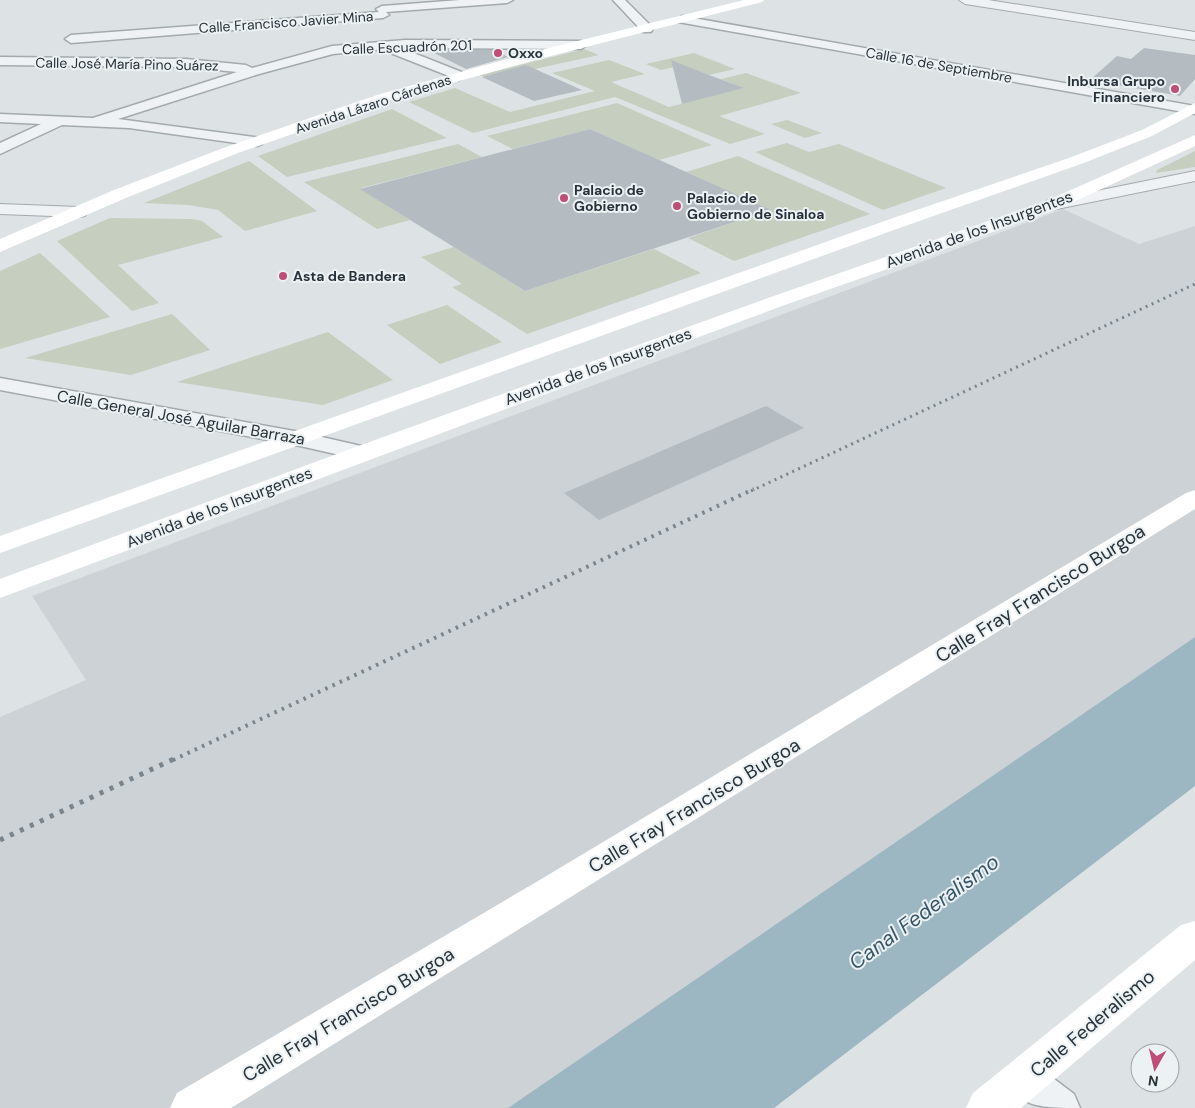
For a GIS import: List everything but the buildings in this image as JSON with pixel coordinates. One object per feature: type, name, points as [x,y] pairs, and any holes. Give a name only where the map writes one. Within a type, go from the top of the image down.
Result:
[{"type":"main road","name":"Avenida Lázaro Cárdenas","points":[[0,246],[78,212],[256,141],[382,98],[459,76],[758,0]]},
{"type":"main road","name":"Avenida de los Insurgentes","points":[[0,545],[899,222],[1087,157],[1147,133],[1194,109]]},
{"type":"main road","name":"Avenida de los Insurgentes","points":[[0,589],[362,453],[775,302],[1052,205],[1195,140]]},
{"type":"main road","name":"Calle Fray Francisco Burgoa","points":[[192,1108],[551,892],[1195,498]]},
{"type":"main road","name":"Calle Federalismo","points":[[988,1108],[1195,937]]},
{"type":"street","name":"Calle Francisco Javier Mina","points":[[70,40],[189,29],[383,21],[508,0]]},
{"type":"street","points":[[619,0],[647,29]]},
{"type":"street","points":[[965,0],[1195,36]]},
{"type":"street","name":"Calle 16 de Septiembre","points":[[682,20],[1194,109]]},
{"type":"street","name":"Calle Escuadrón 201","points":[[95,122],[254,71],[332,50],[383,21],[581,45]]},
{"type":"street","points":[[383,21],[459,76]]},
{"type":"street","name":"Calle José María Pino Suárez","points":[[0,61],[186,63],[254,71]]},
{"type":"street","points":[[0,118],[148,126],[256,141]]},
{"type":"street","points":[[0,149],[61,120]]},
{"type":"street","points":[[1052,205],[1195,176]]},
{"type":"street","points":[[0,209],[78,212]]},
{"type":"street","name":"Calle General José Aguilar Barraza","points":[[0,384],[300,438],[362,453]]},
{"type":"street","points":[[1023,1080],[1059,1108]]},
{"type":"shaded area","points":[[1063,209],[1139,244],[1195,226],[1195,637],[508,1108],[0,1108],[0,717],[86,680],[32,596]]},
{"type":"green space","points":[[584,49],[599,55],[488,79],[480,75]]},
{"type":"green space","points":[[694,53],[735,69],[709,75],[683,65],[661,70],[646,64]]},
{"type":"green space","points":[[609,60],[645,74],[611,82],[669,107],[743,88],[721,79],[746,73],[801,93],[719,116],[765,134],[730,144],[615,97],[473,133],[409,102],[455,88],[510,112],[595,91],[552,73]]},
{"type":"green space","points":[[617,103],[712,145],[659,160],[590,129],[513,149],[487,136]]},
{"type":"green space","points":[[392,109],[447,138],[287,177],[258,156]]},
{"type":"green space","points":[[787,120],[822,133],[805,138],[771,124]]},
{"type":"green space","points":[[787,143],[809,152],[839,144],[946,188],[883,210],[755,152]]},
{"type":"green space","points":[[458,144],[482,157],[361,188],[410,220],[377,229],[304,182]]},
{"type":"green space","points":[[1195,151],[1195,167],[1156,173],[1157,170]]},
{"type":"green space","points":[[738,156],[870,214],[734,261],[688,238],[770,210],[686,172]]},
{"type":"green space","points":[[249,161],[317,211],[245,231],[218,210],[188,205],[144,203]]},
{"type":"green space","points":[[110,218],[192,219],[202,221],[223,237],[118,265],[159,303],[132,311],[57,241]]},
{"type":"green space","points":[[454,247],[525,291],[654,249],[701,273],[527,334],[452,287],[462,284],[421,257]]},
{"type":"green space","points":[[40,253],[110,317],[0,349],[0,271]]},
{"type":"green space","points":[[447,305],[502,342],[440,364],[387,325]]},
{"type":"green space","points":[[172,314],[210,350],[131,375],[25,358]]},
{"type":"green space","points":[[328,332],[393,380],[323,405],[177,382]]},
{"type":"water","name":"Canal Federalismo","points":[[1195,637],[1195,786],[774,1108],[508,1108]]},
{"type":"railway","points":[[751,491],[1195,284]]},
{"type":"railway","points":[[173,760],[754,489]]},
{"type":"railway","points":[[0,840],[176,758]]},
{"type":"place","name":"Oxxo","points":[[498,53]]},
{"type":"place","name":"Inbursa Grupo Financiero","points":[[1175,89]]},
{"type":"place","name":"Palacio de Gobierno","points":[[564,198]]},
{"type":"place","name":"Palacio de Gobierno de Sinaloa","points":[[677,206]]},
{"type":"place","name":"Asta de Bandera","points":[[283,276]]}]
